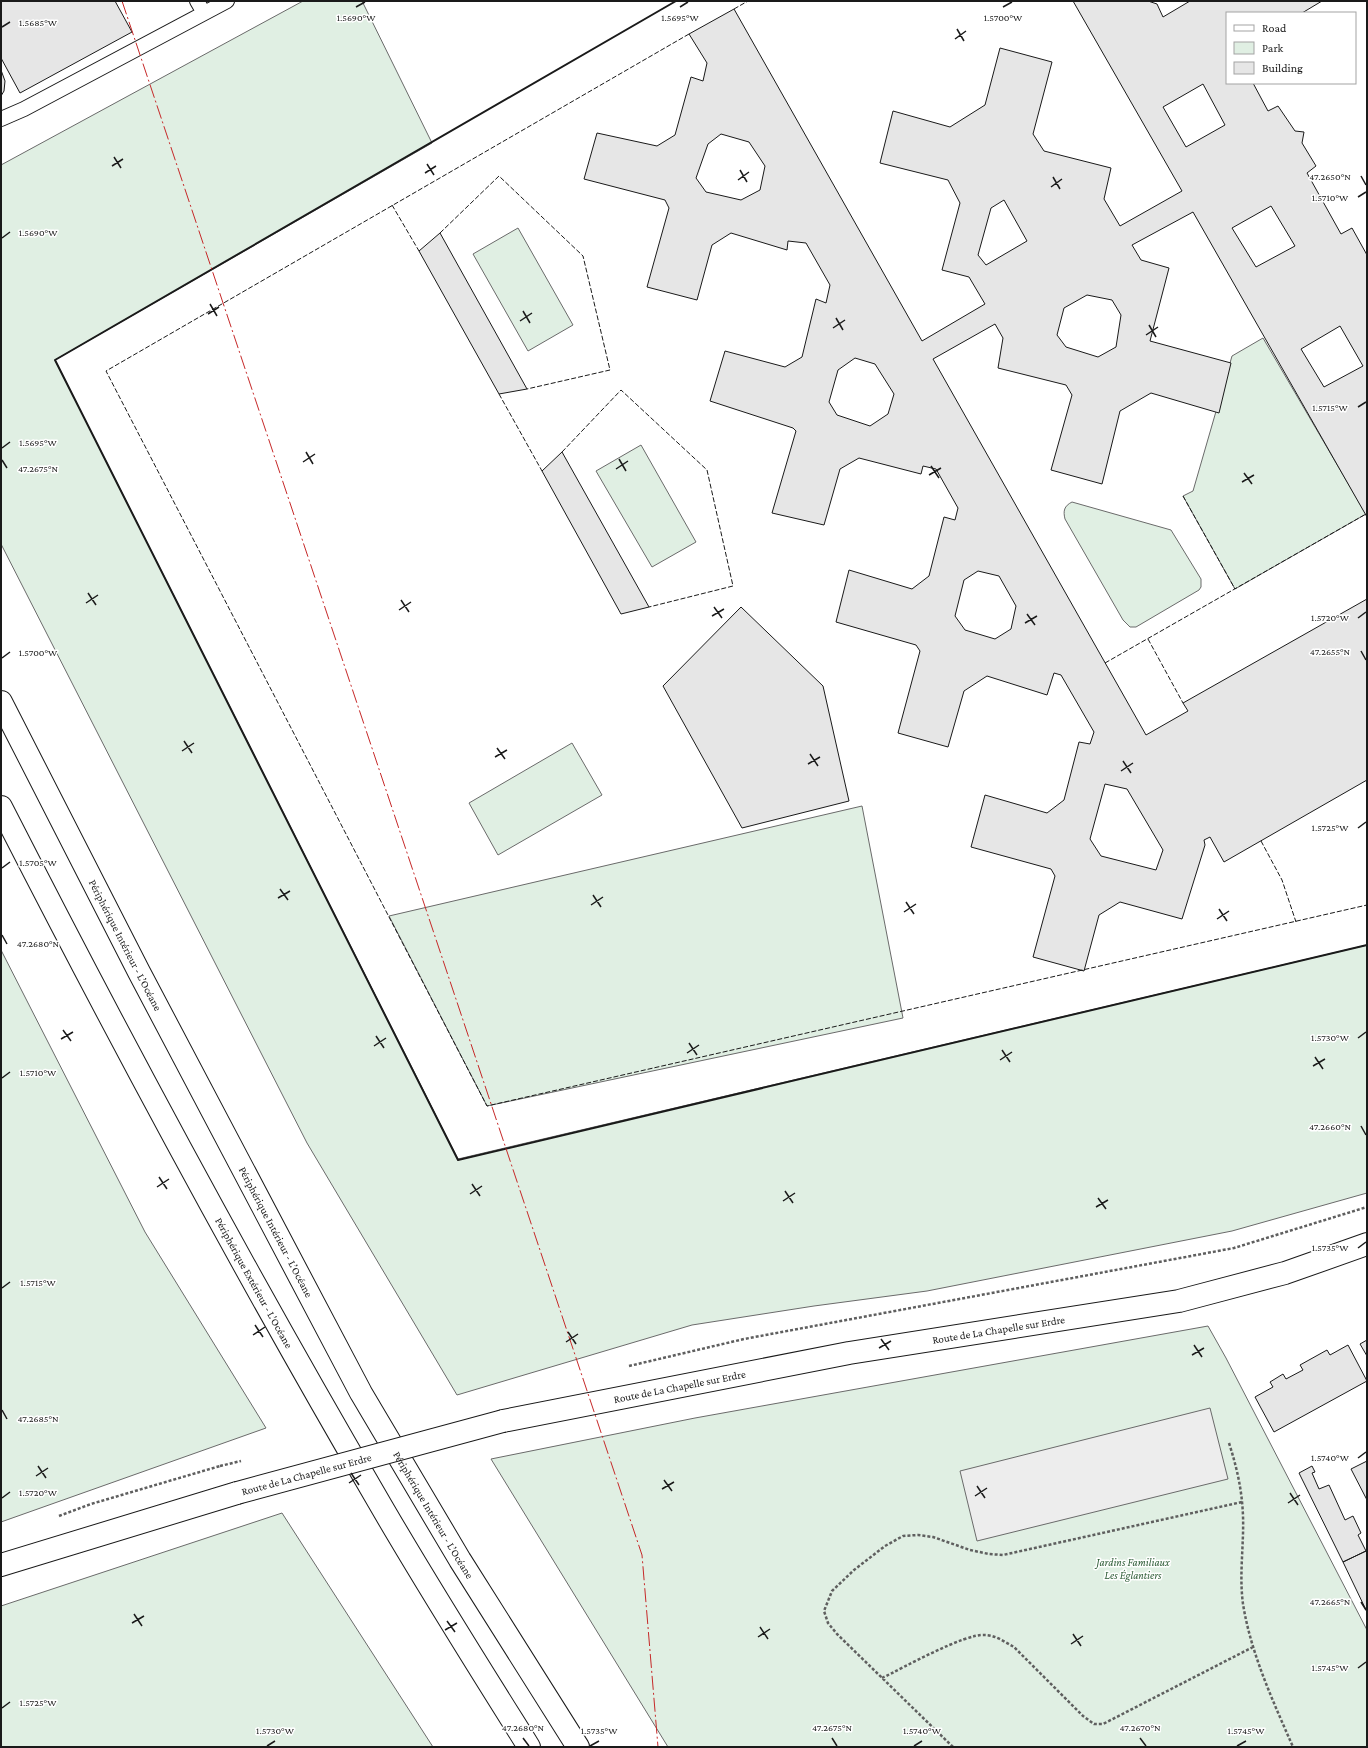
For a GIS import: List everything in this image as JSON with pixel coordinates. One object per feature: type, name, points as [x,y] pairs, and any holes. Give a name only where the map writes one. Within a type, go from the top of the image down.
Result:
[{"type":"main road","name":"Périphérique Intérieur - L’Océane","points":[[1,702],[139,972],[361,1393],[460,1560],[578,1747]]},
{"type":"main road","name":"Périphérique Extérieur - L’Océane","points":[[1,807],[136,1068],[230,1241],[377,1500],[529,1747]]},
{"type":"main road","name":"Route de La Chapelle sur Erdre","points":[[1,1565],[237,1493],[503,1421],[849,1353],[1179,1301],[1285,1273],[1367,1244]]},
{"type":"lane","points":[[1,119],[24,109],[200,7],[227,1]]},
{"type":"path","points":[[629,1366],[744,1339],[1234,1248],[1367,1207]]},
{"type":"path","points":[[1229,1443],[1239,1475],[1242,1502],[1243,1603],[1253,1647],[1271,1697],[1292,1747]]},
{"type":"path","points":[[57,1518],[91,1504],[220,1466]]},
{"type":"path","points":[[953,1747],[837,1634],[828,1623],[824,1611],[832,1591],[854,1570],[885,1546],[903,1536],[918,1535],[933,1537],[970,1550],[1003,1555],[1242,1502]]},
{"type":"path","points":[[882,1678],[960,1640],[986,1635],[1000,1639],[1014,1647],[1083,1716],[1094,1724],[1103,1724],[1253,1647]]},
{"type":"green space","points":[[303,1],[362,1],[432,143],[55,360],[458,1159],[1367,945],[1367,1193],[1232,1231],[927,1291],[814,1306],[692,1325],[457,1395],[307,1143],[1,544],[1,165]]},
{"type":"green space","points":[[518,228],[573,325],[528,351],[473,254]]},
{"type":"green space","points":[[1263,338],[1366,514],[1235,589],[1183,496],[1193,491],[1232,356]]},
{"type":"green space","points":[[641,445],[696,542],[652,567],[596,471]]},
{"type":"green space","points":[[1072,502],[1171,530],[1201,579],[1201,587],[1199,590],[1136,627],[1130,627],[1123,620],[1065,519],[1065,509],[1067,505]]},
{"type":"green space","points":[[572,743],[602,795],[498,855],[469,803]]},
{"type":"green space","points":[[862,806],[903,1018],[487,1106],[389,916]]},
{"type":"green space","points":[[1,950],[145,1232],[266,1428],[1,1522]]},
{"type":"green space","name":"Jardins Familiaux Les Églantiers","points":[[1208,1326],[1367,1630],[1367,1747],[668,1747],[491,1459],[695,1418]]},
{"type":"green space","points":[[282,1513],[433,1747],[1,1747],[1,1606]]},
{"type":"shaded area","points":[[1210,1408],[1228,1479],[977,1541],[960,1471]]},
{"type":"building","points":[[1,1],[115,1],[132,32],[20,93],[1,58]]},
{"type":"building","points":[[1073,1],[1148,1],[1157,4],[1163,17],[1190,1],[1322,1],[1304,12],[1226,12],[1226,84],[1254,84],[1268,111],[1278,106],[1295,131],[1304,132],[1302,143],[1316,166],[1307,173],[1341,234],[1352,228],[1367,255],[1367,517],[1193,212],[1132,245],[1141,260],[1169,268],[1150,341],[1231,363],[1219,413],[1151,393],[1120,411],[1102,484],[1051,470],[1072,395],[1066,385],[998,368],[1003,338],[995,324],[933,359],[1146,735],[1188,711],[1183,703],[1367,599],[1367,780],[1224,862],[1210,837],[1204,840],[1205,845],[1182,919],[1120,902],[1099,915],[1084,971],[1033,957],[1055,876],[1051,869],[971,847],[985,795],[1047,813],[1064,800],[1079,742],[1090,744],[1094,732],[1061,675],[1054,673],[1047,695],[987,676],[964,691],[948,747],[898,733],[920,651],[916,645],[836,622],[849,570],[912,589],[929,576],[944,517],[955,520],[958,508],[936,469],[923,466],[921,474],[859,458],[840,469],[824,525],[772,513],[796,431],[793,428],[710,401],[725,351],[785,367],[802,357],[816,299],[826,303],[830,285],[806,243],[788,241],[787,250],[731,233],[712,245],[697,300],[647,287],[669,208],[665,200],[584,179],[597,133],[657,146],[675,135],[691,77],[703,81],[707,63],[689,34],[734,9],[922,341],[985,304],[969,277],[942,270],[960,203],[948,180],[880,163],[893,111],[950,127],[985,105],[1000,48],[1052,62],[1033,134],[1044,151],[1111,168],[1104,199],[1120,226],[1182,191]],"holes":[[[1203,84],[1225,125],[1186,147],[1163,107]],[[721,134],[749,142],[765,166],[760,190],[741,200],[706,192],[696,178],[708,144]],[[1004,200],[1027,241],[986,265],[978,255],[991,208]],[[1271,206],[1295,246],[1256,267],[1232,228]],[[1087,295],[1112,300],[1121,315],[1116,347],[1098,357],[1066,347],[1057,335],[1064,308]],[[1340,326],[1363,366],[1324,387],[1301,349]],[[855,358],[875,364],[894,394],[888,414],[870,426],[837,415],[829,402],[838,370]],[[978,571],[999,576],[1016,606],[1011,629],[995,639],[965,630],[955,616],[964,580]],[[1105,784],[1127,789],[1163,850],[1156,870],[1101,856],[1090,839]]]},
{"type":"building","points":[[1,70],[5,81],[4,91],[1,96]]},
{"type":"building","points":[[440,233],[527,389],[499,394],[419,251]]},
{"type":"building","points":[[562,452],[649,607],[621,614],[542,471]]},
{"type":"building","points":[[741,607],[823,686],[849,801],[742,828],[663,686]]},
{"type":"building","points":[[1367,1340],[1367,1356],[1360,1344]]},
{"type":"building","points":[[1348,1345],[1367,1381],[1274,1432],[1255,1397],[1273,1387],[1270,1382],[1283,1374],[1286,1379],[1303,1370],[1300,1365],[1327,1350],[1330,1355]]},
{"type":"building","points":[[1367,1461],[1367,1500],[1351,1469]]},
{"type":"building","points":[[1312,1466],[1315,1472],[1312,1473],[1319,1489],[1329,1485],[1345,1520],[1353,1516],[1361,1533],[1358,1535],[1366,1551],[1343,1562],[1299,1473]]},
{"type":"building","points":[[1366,1551],[1367,1553],[1367,1612],[1343,1562]]},
{"type":"fence","points":[[734,9],[748,1]]},
{"type":"fence","points":[[689,34],[106,371],[487,1106],[1367,905]]},
{"type":"fence","points":[[440,233],[499,176],[583,256],[610,370],[527,389]]},
{"type":"fence","points":[[392,205],[419,251]]},
{"type":"fence","points":[[562,452],[621,390],[707,470],[733,586],[649,607]]},
{"type":"fence","points":[[499,394],[542,471]]},
{"type":"fence","points":[[1183,496],[1235,589]]},
{"type":"fence","points":[[1105,663],[1366,514]]},
{"type":"fence","points":[[1148,639],[1183,703]]},
{"type":"fence","points":[[1261,841],[1282,880],[1296,922]]},
{"type":"wall","points":[[676,1],[55,360],[458,1160],[1367,945]]},
{"type":"power","points":[[122,1],[642,1555],[658,1747]]}]
